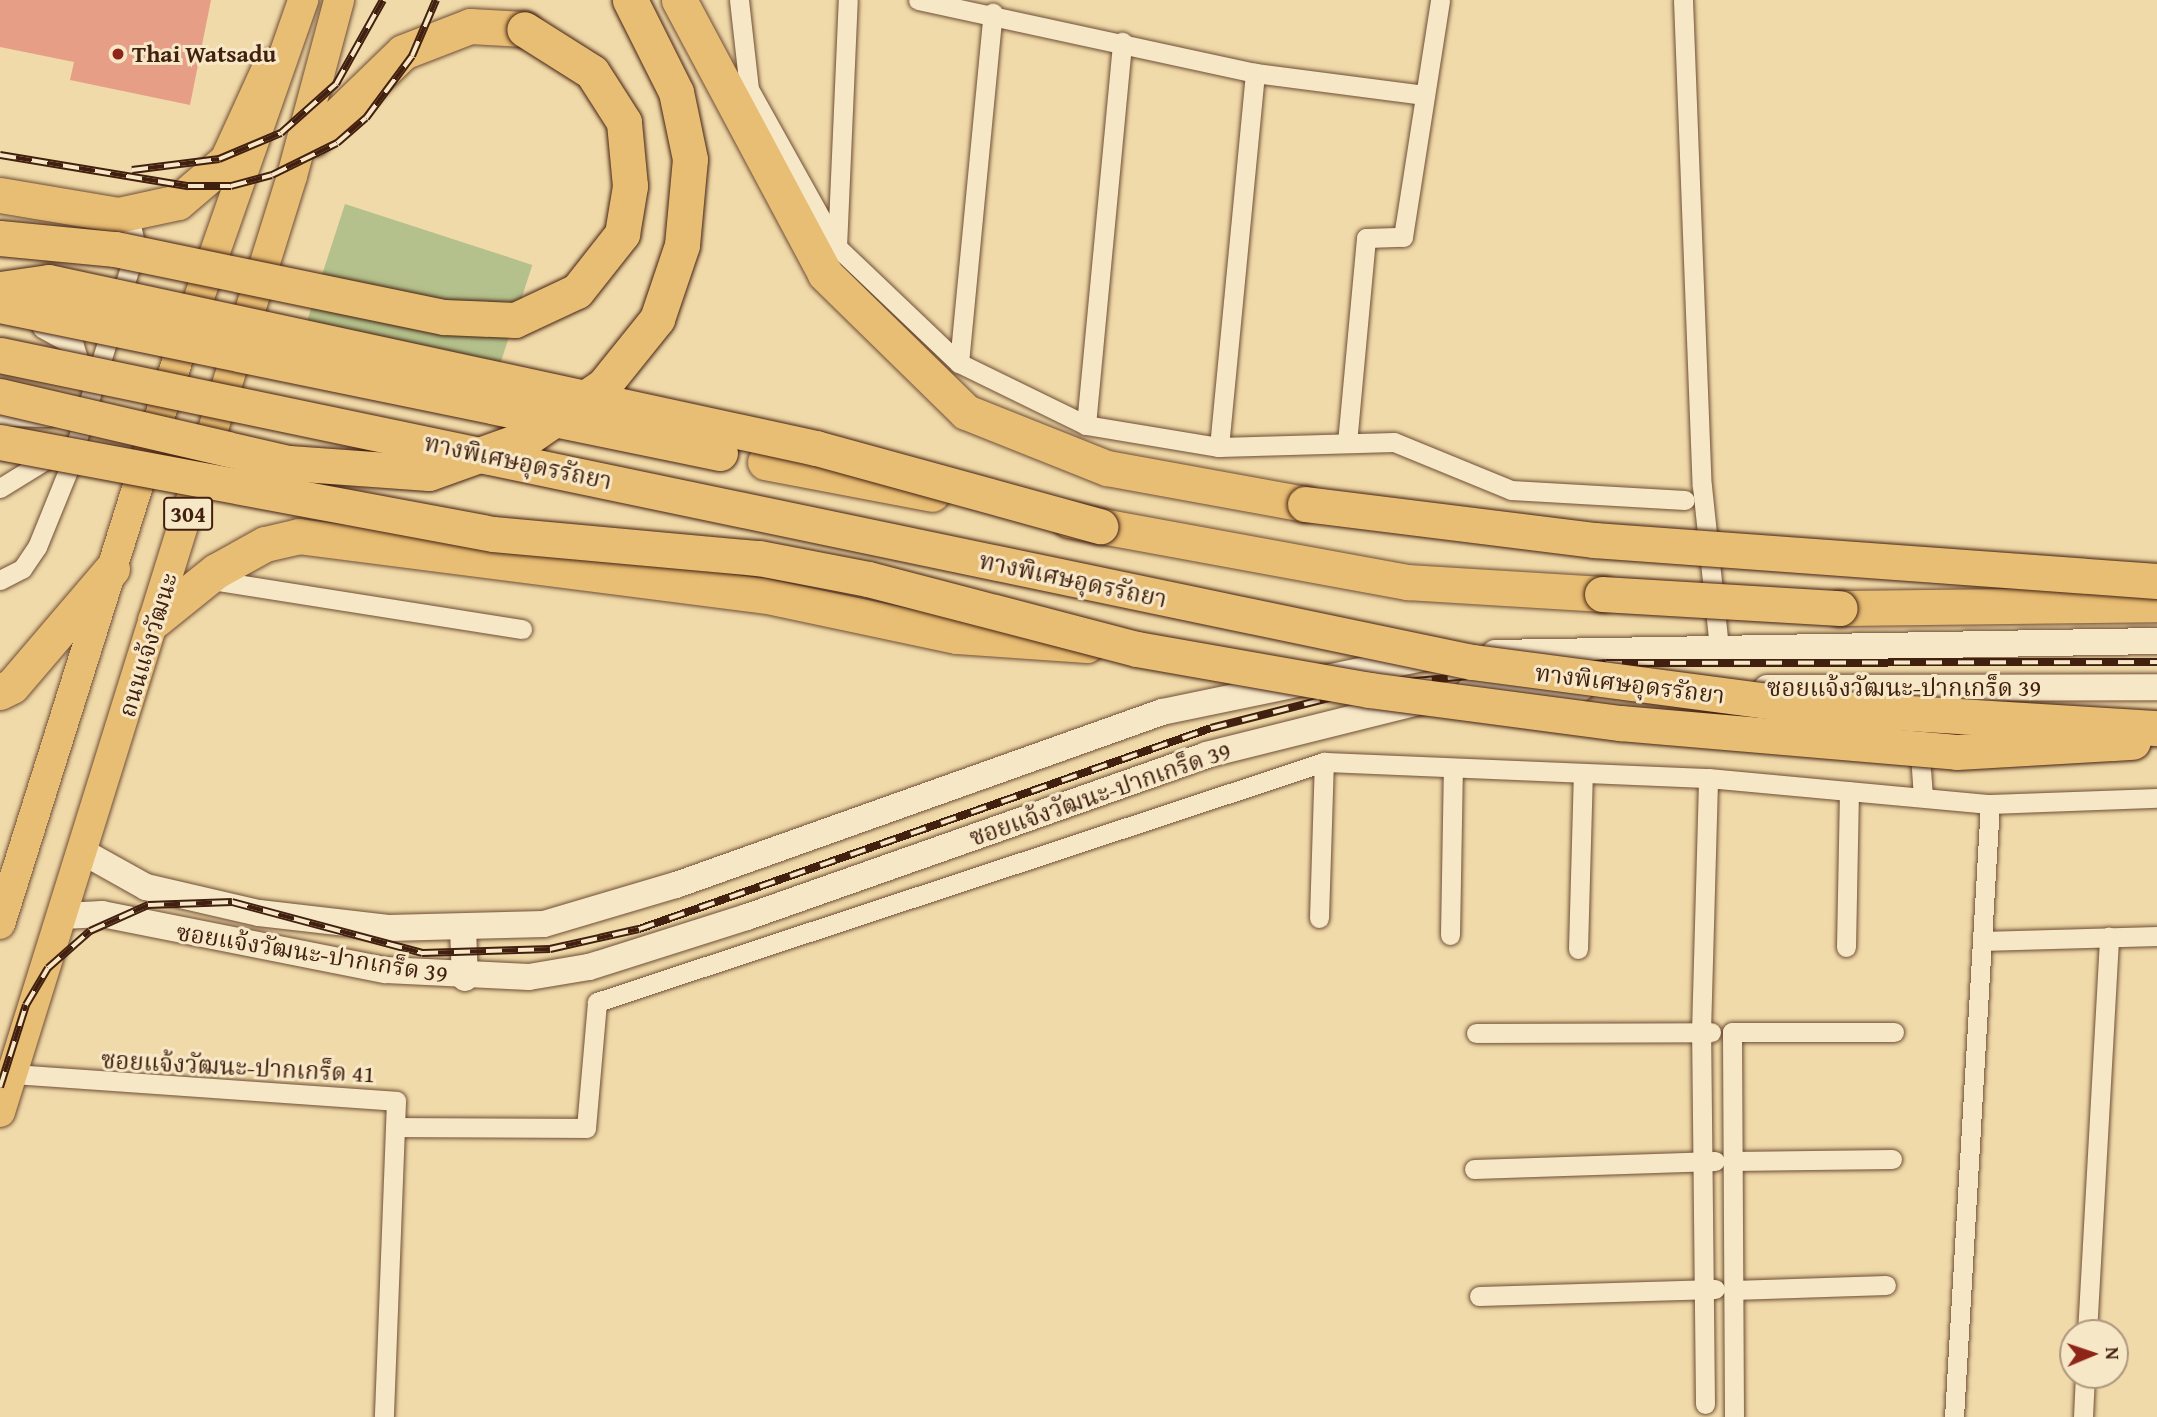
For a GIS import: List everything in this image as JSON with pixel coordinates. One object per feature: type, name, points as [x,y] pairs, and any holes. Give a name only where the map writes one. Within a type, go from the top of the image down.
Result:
[{"type":"highway","points":[[0,396],[289,463],[429,472],[527,438],[604,386],[657,319],[682,244],[690,159],[676,92],[630,0]]},
{"type":"highway","points":[[679,0],[825,274],[966,412],[1107,468],[1306,504],[1594,540],[2157,581]]},
{"type":"highway","points":[[0,238],[115,249],[444,317],[514,320],[577,291],[622,234],[630,186],[624,121],[592,72],[524,29],[470,26],[403,52],[313,139]]},
{"type":"highway","points":[[0,195],[118,215],[155,211],[208,181],[240,136],[270,66]]},
{"type":"highway","points":[[0,289],[49,282],[816,448],[1100,526]]},
{"type":"highway","name":"ทางพิเศษอุดรรัถยา","points":[[0,305],[1100,526],[1408,582],[1870,609],[2157,604]]},
{"type":"highway","name":"ทางพิเศษอุดรรัถยา","points":[[0,355],[1472,662],[1812,707],[2157,728]]},
{"type":"highway","points":[[0,442],[493,534],[759,558],[868,579],[1137,649],[1369,690],[1620,723],[1957,752],[2087,749],[2157,738]]},
{"type":"highway","points":[[155,620],[206,579],[265,544],[299,536],[338,537],[762,594],[957,636],[1137,649]]},
{"type":"highway","points":[[0,692],[12,686],[112,569]]},
{"type":"main road","name":"304","points":[[0,924],[180,352],[257,130],[282,0]]},
{"type":"main road","points":[[257,130],[303,0]]},
{"type":"main road","name":"ถนนแจ้งวัฒนะ","points":[[0,1112],[85,853],[292,176],[338,0]]},
{"type":"main road","name":"ถนนแจ้งวัฒนะ","points":[[292,176],[313,139],[359,0]]},
{"type":"main road","name":"ซอยแจ้งวัฒนะ-ปากเกร็ด 39","points":[[85,853],[146,887],[259,913],[463,929],[544,924],[606,908],[1162,712],[1433,656],[2157,640]]},
{"type":"main road","name":"ซอยแจ้งวัฒนะ-ปากเกร็ด 39","points":[[63,916],[102,914],[243,946],[465,978],[589,967],[1206,755],[1459,692],[1664,686],[1916,690],[2157,687]]},
{"type":"main road","points":[[463,929],[465,978]]},
{"type":"street","points":[[739,0],[749,89],[837,247],[959,363],[1086,425],[1219,447],[1394,442],[1511,489],[1685,500]]},
{"type":"street","points":[[837,247],[848,0]]},
{"type":"street","points":[[918,0],[993,13],[1255,73],[1425,95]]},
{"type":"street","points":[[1347,443],[1366,238],[1403,237],[1440,0]]},
{"type":"street","points":[[1683,0],[1702,486],[1719,648]]},
{"type":"street","points":[[959,363],[993,13]]},
{"type":"street","points":[[1086,425],[1122,42]]},
{"type":"street","points":[[1219,447],[1255,73]]},
{"type":"street","points":[[0,580],[22,569],[37,547],[82,427],[136,247],[131,226],[118,215]]},
{"type":"street","points":[[0,320],[42,328],[79,341],[102,359]]},
{"type":"street","points":[[79,341],[108,340],[180,352]]},
{"type":"street","points":[[0,416],[65,416],[82,391],[85,370],[79,341]]},
{"type":"street","points":[[0,488],[43,466],[82,427]]},
{"type":"street","points":[[206,579],[522,629]]},
{"type":"street","points":[[1916,690],[1923,797]]},
{"type":"street","points":[[1319,918],[1324,762]]},
{"type":"street","points":[[395,1127],[586,1128],[597,1002],[1324,762],[1708,778],[1990,804],[2157,798]]},
{"type":"street","points":[[1450,935],[1453,768]]},
{"type":"street","points":[[1578,949],[1583,774]]},
{"type":"street","points":[[1705,1404],[1717,1290],[1716,1161],[1706,1032],[1708,778]]},
{"type":"street","points":[[1846,947],[1849,791]]},
{"type":"street","points":[[1954,1417],[1990,804]]},
{"type":"street","points":[[1982,941],[2157,936]]},
{"type":"street","points":[[2088,1319],[2109,937]]},
{"type":"street","points":[[1476,1033],[1706,1032]]},
{"type":"street","points":[[1734,1417],[1717,1290],[1716,1161],[1732,1032],[1894,1032]]},
{"type":"street","name":"ซอยแจ้งวัฒนะ-ปากเกร็ด 41","points":[[12,1074],[396,1101],[384,1417]]},
{"type":"street","points":[[1474,1169],[1716,1161],[1892,1159]]},
{"type":"street","points":[[1479,1296],[1886,1285]]},
{"type":"street","points":[[2083,1417],[2084,1389]]},
{"type":"green space","points":[[345,204],[532,265],[483,417],[296,356]]},
{"type":"building","name":"Thai Watsadu","points":[[0,0],[211,0],[190,105],[70,80],[74,62],[0,47]]},
{"type":"railway","points":[[132,170],[219,159],[281,133],[336,84],[383,0]]},
{"type":"railway","points":[[0,155],[188,186],[231,186],[272,175],[337,143],[366,118],[412,56],[436,0]]},
{"type":"railway","points":[[0,1087],[26,1005],[48,968],[90,931],[148,905],[232,902],[422,953],[550,949],[639,929],[1211,728],[1384,684],[1606,663],[2157,662]]},
{"type":"place","name":"Thai Watsadu","points":[[118,54]]}]
